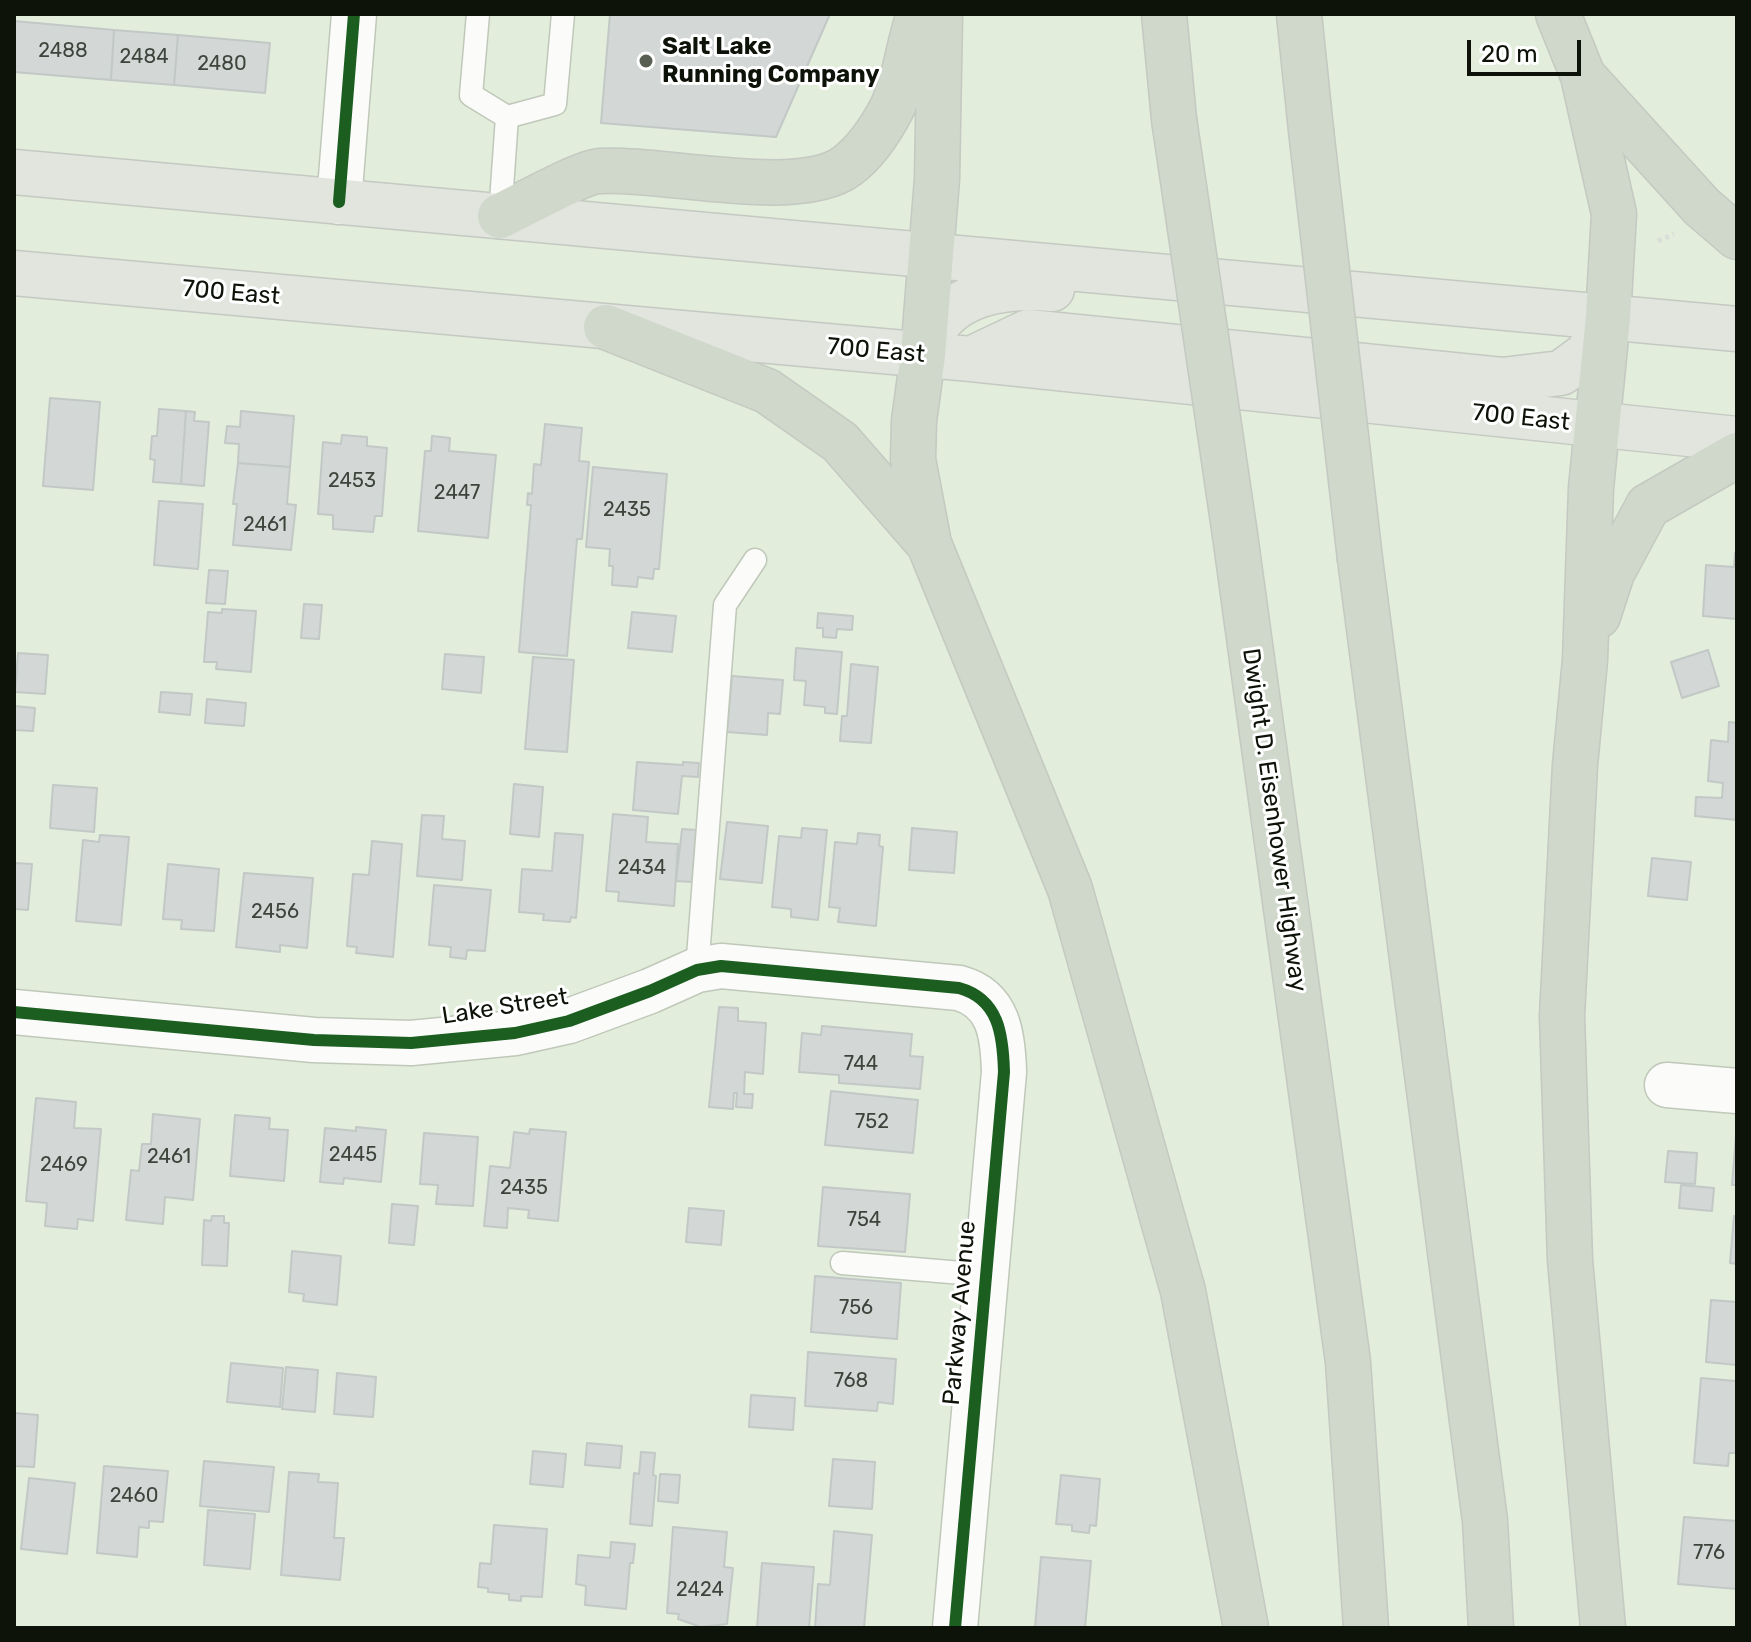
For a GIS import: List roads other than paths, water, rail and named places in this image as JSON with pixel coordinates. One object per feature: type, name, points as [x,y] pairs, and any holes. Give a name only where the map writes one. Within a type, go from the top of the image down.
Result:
[{"type":"highway","points":[[500,216],[597,170],[767,183],[815,179],[846,167],[870,144],[893,105],[919,14]]},
{"type":"highway","points":[[940,14],[937,179],[913,459],[929,544],[1070,889],[1183,1291],[1246,1628]]},
{"type":"highway","name":"Dwight D. Eisenhower Highway","points":[[1164,14],[1174,119],[1235,535],[1348,1362],[1366,1628]]},
{"type":"highway","points":[[1299,14],[1360,559],[1485,1521],[1491,1628]]},
{"type":"highway","points":[[1558,14],[1583,76],[1614,214],[1608,317],[1591,488],[1585,660],[1575,765],[1562,1016],[1570,1260],[1603,1628]]},
{"type":"highway","points":[[1583,76],[1702,207],[1737,237]]},
{"type":"highway","points":[[606,327],[767,391],[840,442],[929,544]]},
{"type":"highway","points":[[1585,660],[1612,573],[1648,506],[1737,455]]},
{"type":"main road","points":[[14,172],[1737,329]]},
{"type":"main road","name":"700 East","points":[[14,273],[971,359],[1737,439]]},
{"type":"main road","points":[[923,355],[943,318],[964,302],[999,290],[1026,287],[1471,328],[1521,309]]},
{"type":"main road","points":[[971,359],[1028,332],[1502,380],[1561,373],[1587,354],[1608,317]]},
{"type":"street","points":[[339,202],[354,14]]},
{"type":"street","name":"Lake Street","points":[[14,1012],[314,1040],[411,1043],[515,1033],[569,1021],[697,970],[721,966],[959,988],[972,991],[990,1005]]},
{"type":"street","name":"Parkway Avenue","points":[[955,1628],[1004,1072],[1001,1031],[990,1005]]},
{"type":"street","points":[[1667,1085],[1737,1091]]},
{"type":"lane","points":[[478,14],[471,95],[507,117],[555,104],[563,14]]},
{"type":"lane","points":[[500,216],[507,117]]},
{"type":"lane","points":[[697,970],[725,605],[755,560]]},
{"type":"lane","points":[[842,1263],[986,1275]]},
{"type":"place","name":"Salt Lake Running Company","points":[[646,61]]}]
